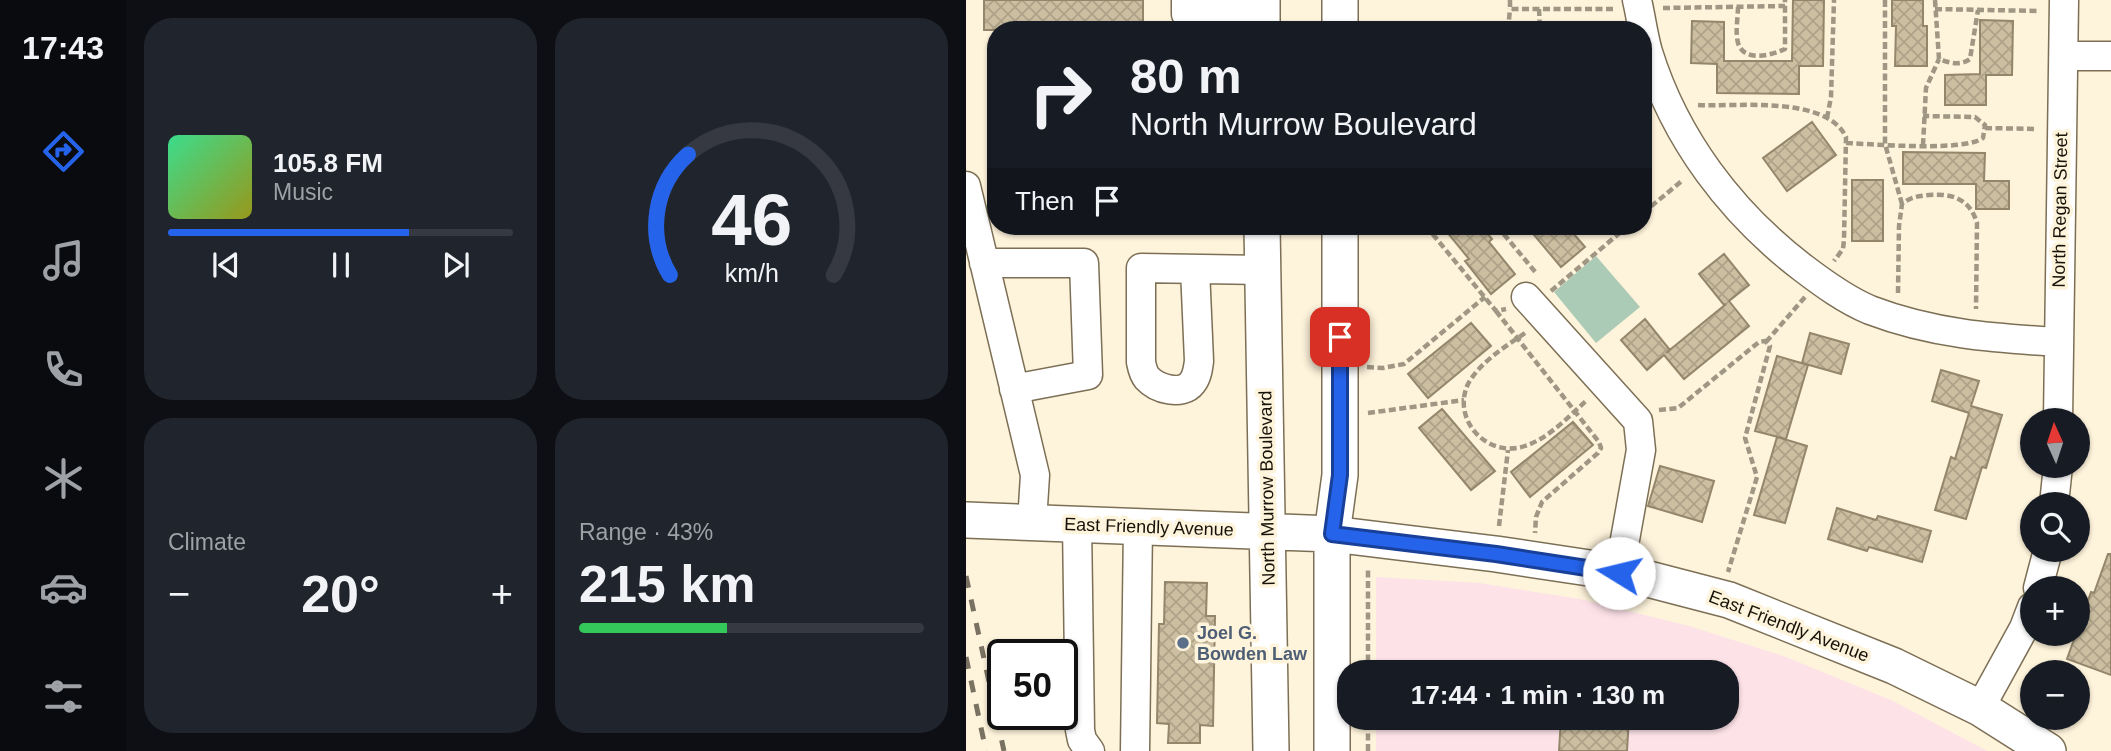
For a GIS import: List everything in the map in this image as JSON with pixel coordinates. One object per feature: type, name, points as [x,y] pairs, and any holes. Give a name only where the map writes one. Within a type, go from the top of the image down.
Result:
[{"type":"main road","points":[[1340,0],[1340,21]]},
{"type":"main road","name":"North Murrow Boulevard","points":[[1262,235],[1271,751]]},
{"type":"main road","points":[[1332,751],[1332,534],[1340,475],[1340,235]]},
{"type":"main road","name":"East Friendly Avenue","points":[[966,520],[1332,534],[1496,554],[1619,573],[1721,597],[1894,666],[1980,708],[2048,751]]},
{"type":"street","points":[[1186,0],[1186,14],[1262,14]]},
{"type":"street","name":"North Regan Street","points":[[2058,408],[2064,6]]},
{"type":"street","points":[[2064,56],[2111,57]]},
{"type":"street","points":[[1652,61],[1691,149],[1702,164],[1727,196],[1773,245],[1819,281],[1868,309],[1898,319],[1976,337],[2058,342]]},
{"type":"street","points":[[966,186],[1035,475],[1032,522]]},
{"type":"street","points":[[984,263],[1084,263],[1088,375],[1014,389]]},
{"type":"street","points":[[1195,269],[1262,270]]},
{"type":"street","points":[[1539,303],[1638,421],[1641,450],[1619,573]]},
{"type":"street","points":[[1077,524],[1080,730],[1082,740],[1090,751]]},
{"type":"street","points":[[1136,751],[1138,526]]},
{"type":"street","points":[[1980,708],[2020,635]]},
{"type":"path","points":[[1509,21],[1510,0]]},
{"type":"path","points":[[1827,118],[1831,97],[1834,0]]},
{"type":"path","points":[[1885,0],[1885,144],[1902,204],[1899,226],[1898,319]]},
{"type":"path","points":[[1923,145],[1926,88],[1939,59],[1935,0]]},
{"type":"path","points":[[1510,9],[1638,4],[1738,7],[1785,3],[1784,49],[1765,56],[1748,54],[1741,48],[1738,42],[1738,7]]},
{"type":"path","points":[[1936,9],[2064,6]]},
{"type":"path","points":[[1539,9],[1540,21]]},
{"type":"path","points":[[1939,59],[1959,63],[1970,59],[1978,10]]},
{"type":"path","points":[[1669,103],[1800,108],[1827,118],[1842,129],[1846,143],[1843,249],[1766,342]]},
{"type":"path","points":[[1846,143],[1923,145],[1976,143],[1983,138],[1985,128],[1981,119],[1923,116]]},
{"type":"path","points":[[1985,128],[2062,129]]},
{"type":"path","points":[[1652,206],[1702,164]]},
{"type":"path","points":[[1902,204],[1915,197],[1942,194],[1964,201],[1974,213],[1977,223],[1976,337]]},
{"type":"path","points":[[1433,235],[1576,410],[1601,447],[1598,453],[1542,502],[1536,517],[1533,560]]},
{"type":"path","points":[[1502,235],[1539,303]]},
{"type":"path","points":[[1618,235],[1539,303],[1517,339],[1475,373],[1468,384],[1464,400],[1466,417],[1479,438],[1508,450],[1535,442],[1576,410],[1615,394],[1663,411],[1678,408],[1759,342],[1766,342],[1770,346],[1769,357],[1745,438],[1757,477],[1721,597]]},
{"type":"path","points":[[1367,367],[1383,368],[1404,364],[1485,297]]},
{"type":"path","points":[[1496,311],[1539,303]]},
{"type":"path","points":[[1367,413],[1464,400]]},
{"type":"path","points":[[1496,554],[1508,450]]},
{"type":"path","points":[[1368,555],[1368,660]]},
{"type":"path","points":[[1368,730],[1368,751]]},
{"type":"shaded area","points":[[1376,577],[1479,583],[1580,599],[1689,626],[1786,657],[1893,701],[1987,751],[1376,751],[1376,730],[1739,730],[1739,660],[1376,660]]},
{"type":"green space","points":[[1596,256],[1640,307],[1596,343],[1554,292]]},
{"type":"building","points":[[984,0],[1143,0],[1143,21],[987,21],[987,30],[984,30]]},
{"type":"building","points":[[1793,0],[1824,0],[1823,66],[1799,66],[1799,94],[1717,93],[1717,64],[1691,63],[1692,21],[1724,22],[1724,61],[1792,61]]},
{"type":"building","points":[[1892,0],[1923,0],[1923,26],[1927,26],[1927,66],[1895,66],[1896,26],[1892,26]]},
{"type":"building","points":[[1980,20],[2013,21],[2012,75],[1986,75],[1986,105],[1945,105],[1945,75],[1980,74]]},
{"type":"building","points":[[1812,122],[1836,155],[1787,191],[1763,158]]},
{"type":"building","points":[[1903,152],[1985,153],[1984,181],[2009,181],[2009,209],[1976,209],[1976,184],[1903,184]]},
{"type":"building","points":[[1852,180],[1883,180],[1883,241],[1852,241]]},
{"type":"building","points":[[1449,235],[1489,235],[1492,239],[1489,242],[1515,274],[1491,294],[1465,261],[1469,259]]},
{"type":"building","points":[[1534,235],[1575,235],[1585,247],[1561,267]]},
{"type":"building","points":[[1724,254],[1749,285],[1729,301],[1749,326],[1684,379],[1664,355],[1647,370],[1621,340],[1645,319],[1670,350],[1726,304],[1724,305],[1699,274]]},
{"type":"building","points":[[1471,323],[1491,346],[1428,398],[1408,374]]},
{"type":"building","points":[[1810,333],[1849,344],[1841,374],[1802,363]]},
{"type":"building","points":[[1777,356],[1808,365],[1786,439],[1755,431]]},
{"type":"building","points":[[1941,370],[1979,381],[1971,406],[2002,415],[1986,468],[1982,467],[1966,519],[1935,510],[1951,457],[1955,459],[1969,413],[1932,401]]},
{"type":"building","points":[[1442,409],[1495,471],[1471,490],[1419,428]]},
{"type":"building","points":[[1573,422],[1593,445],[1530,497],[1511,472]]},
{"type":"building","points":[[1777,437],[1807,446],[1785,523],[1754,515]]},
{"type":"building","points":[[1660,466],[1714,481],[1702,522],[1648,506]]},
{"type":"building","points":[[1837,508],[1876,520],[1878,516],[1931,531],[1922,562],[1869,547],[1867,551],[1828,539]]},
{"type":"building","points":[[2108,554],[2111,554],[2111,675],[2090,667],[2090,660],[2067,659],[2072,646],[2090,646],[2090,595],[2091,592],[2094,593]]},
{"type":"building","points":[[1165,582],[1207,583],[1206,616],[1215,616],[1213,726],[1200,725],[1200,743],[1168,743],[1169,724],[1157,723],[1159,624],[1164,624]]},
{"type":"building","points":[[1560,730],[1628,730],[1627,751],[1559,751]]},
{"type":"railway","points":[[966,576],[1004,751]]},
{"type":"railway","points":[[966,657],[986,751]]},
{"type":"place","name":"Joel G. Bowden Law","points":[[1183,643]]},
{"type":"route","points":[[1340,337],[1340,475],[1332,534],[1496,554],[1619,573]]}]
